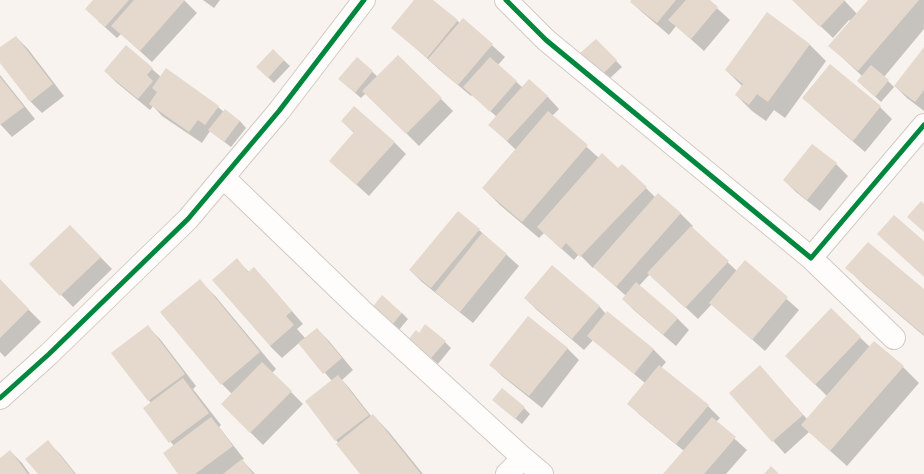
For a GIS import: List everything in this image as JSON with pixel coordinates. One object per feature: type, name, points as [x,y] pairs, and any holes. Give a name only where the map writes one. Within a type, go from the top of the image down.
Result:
[{"type":"street","points":[[0,398],[49,354],[188,219],[279,111],[364,0]]},
{"type":"street","points":[[506,0],[546,40],[811,258],[894,338]]},
{"type":"street","points":[[811,258],[924,126]]},
{"type":"street","points":[[223,177],[361,310],[542,474]]},
{"type":"street","points":[[507,474],[523,458]]},
{"type":"building","points":[[93,0],[129,0],[105,27],[85,9]]},
{"type":"building","points":[[134,0],[185,0],[140,51],[111,26]]},
{"type":"building","points":[[414,0],[433,0],[458,20],[427,58],[391,28]]},
{"type":"building","points":[[631,0],[676,0],[657,23],[630,2]]},
{"type":"building","points":[[686,0],[710,0],[718,7],[691,39],[668,20]]},
{"type":"building","points":[[792,0],[845,0],[820,27]]},
{"type":"building","points":[[868,0],[919,0],[858,71],[828,46]]},
{"type":"building","points":[[767,12],[810,44],[768,102],[757,94],[749,105],[735,95],[743,84],[725,70]]},
{"type":"building","points":[[463,18],[493,44],[458,85],[428,59]]},
{"type":"building","points":[[16,36],[53,84],[30,102],[0,63],[0,47]]},
{"type":"building","points":[[596,39],[617,60],[601,76],[579,54]]},
{"type":"building","points":[[126,45],[153,68],[147,75],[153,81],[138,99],[104,71]]},
{"type":"building","points":[[924,47],[924,90],[915,102],[894,86]]},
{"type":"building","points":[[273,49],[284,60],[268,78],[256,67]]},
{"type":"building","points":[[398,55],[442,98],[406,134],[362,91]]},
{"type":"building","points":[[357,57],[373,71],[355,93],[338,79]]},
{"type":"building","points":[[490,57],[517,81],[490,112],[463,87]]},
{"type":"building","points":[[830,64],[881,106],[853,141],[802,98]]},
{"type":"building","points":[[871,65],[889,80],[875,97],[857,81]]},
{"type":"building","points":[[166,68],[219,106],[205,125],[198,120],[189,132],[149,104],[157,92],[152,88]]},
{"type":"building","points":[[0,77],[24,107],[0,125]]},
{"type":"building","points":[[529,79],[548,96],[507,141],[488,125]]},
{"type":"building","points":[[354,106],[395,142],[356,185],[329,161],[354,132],[341,121]]},
{"type":"building","points":[[225,109],[240,121],[224,142],[208,130]]},
{"type":"building","points":[[548,111],[588,145],[522,222],[482,188]]},
{"type":"building","points":[[812,144],[837,163],[807,200],[783,180]]},
{"type":"building","points":[[602,153],[618,168],[622,164],[647,187],[580,257],[566,243],[561,249],[537,227]]},
{"type":"building","points":[[658,193],[681,213],[616,287],[593,267]]},
{"type":"building","points":[[921,201],[924,204],[924,232],[907,217]]},
{"type":"building","points":[[458,211],[480,229],[431,288],[409,270]]},
{"type":"building","points":[[894,215],[924,241],[924,277],[877,234]]},
{"type":"building","points":[[70,225],[101,257],[60,296],[29,264]]},
{"type":"building","points":[[691,226],[729,261],[685,308],[647,273]]},
{"type":"building","points":[[482,233],[507,254],[460,312],[435,292]]},
{"type":"building","points":[[868,242],[924,289],[924,335],[845,268]]},
{"type":"building","points":[[237,258],[248,272],[254,267],[292,311],[286,316],[294,325],[270,346],[212,280]]},
{"type":"building","points":[[745,260],[788,297],[752,340],[709,303]]},
{"type":"building","points":[[552,265],[600,306],[572,339],[524,298]]},
{"type":"building","points":[[0,279],[29,309],[0,338]]},
{"type":"building","points":[[200,279],[260,352],[221,385],[160,312]]},
{"type":"building","points":[[636,282],[678,318],[663,335],[622,299]]},
{"type":"building","points":[[382,295],[402,313],[391,326],[371,309]]},
{"type":"building","points":[[831,308],[861,337],[815,385],[785,356]]},
{"type":"building","points":[[607,311],[654,349],[634,374],[587,336]]},
{"type":"building","points":[[528,316],[568,348],[529,396],[489,365]]},
{"type":"building","points":[[425,324],[446,341],[431,358],[418,347],[416,348],[407,341],[416,330],[419,333]]},
{"type":"building","points":[[148,325],[185,374],[148,401],[111,353]]},
{"type":"building","points":[[317,328],[342,358],[323,374],[298,343]]},
{"type":"building","points":[[874,341],[904,366],[830,451],[801,425]]},
{"type":"building","points":[[262,362],[292,391],[250,433],[221,404]]},
{"type":"building","points":[[659,365],[709,405],[676,444],[627,404]]},
{"type":"building","points":[[760,365],[803,415],[772,442],[729,393]]},
{"type":"building","points":[[338,375],[369,415],[335,441],[305,401]]},
{"type":"building","points":[[183,378],[209,413],[169,443],[143,408]]},
{"type":"building","points":[[502,388],[525,407],[515,419],[492,400]]},
{"type":"building","points":[[373,414],[421,474],[360,474],[336,444]]},
{"type":"building","points":[[211,417],[233,446],[195,474],[178,474],[163,453]]},
{"type":"building","points":[[712,417],[736,437],[704,474],[663,474]]},
{"type":"building","points":[[48,440],[75,474],[38,474],[25,459]]},
{"type":"building","points":[[10,450],[28,474],[0,474],[0,458]]},
{"type":"building","points":[[242,459],[253,474],[223,474]]},
{"type":"building","points":[[771,466],[779,474],[764,474]]},
{"type":"cycle path","points":[[0,398],[49,354],[188,219],[279,111],[364,0]]},
{"type":"cycle path","points":[[506,0],[546,40],[811,258],[924,125]]}]
